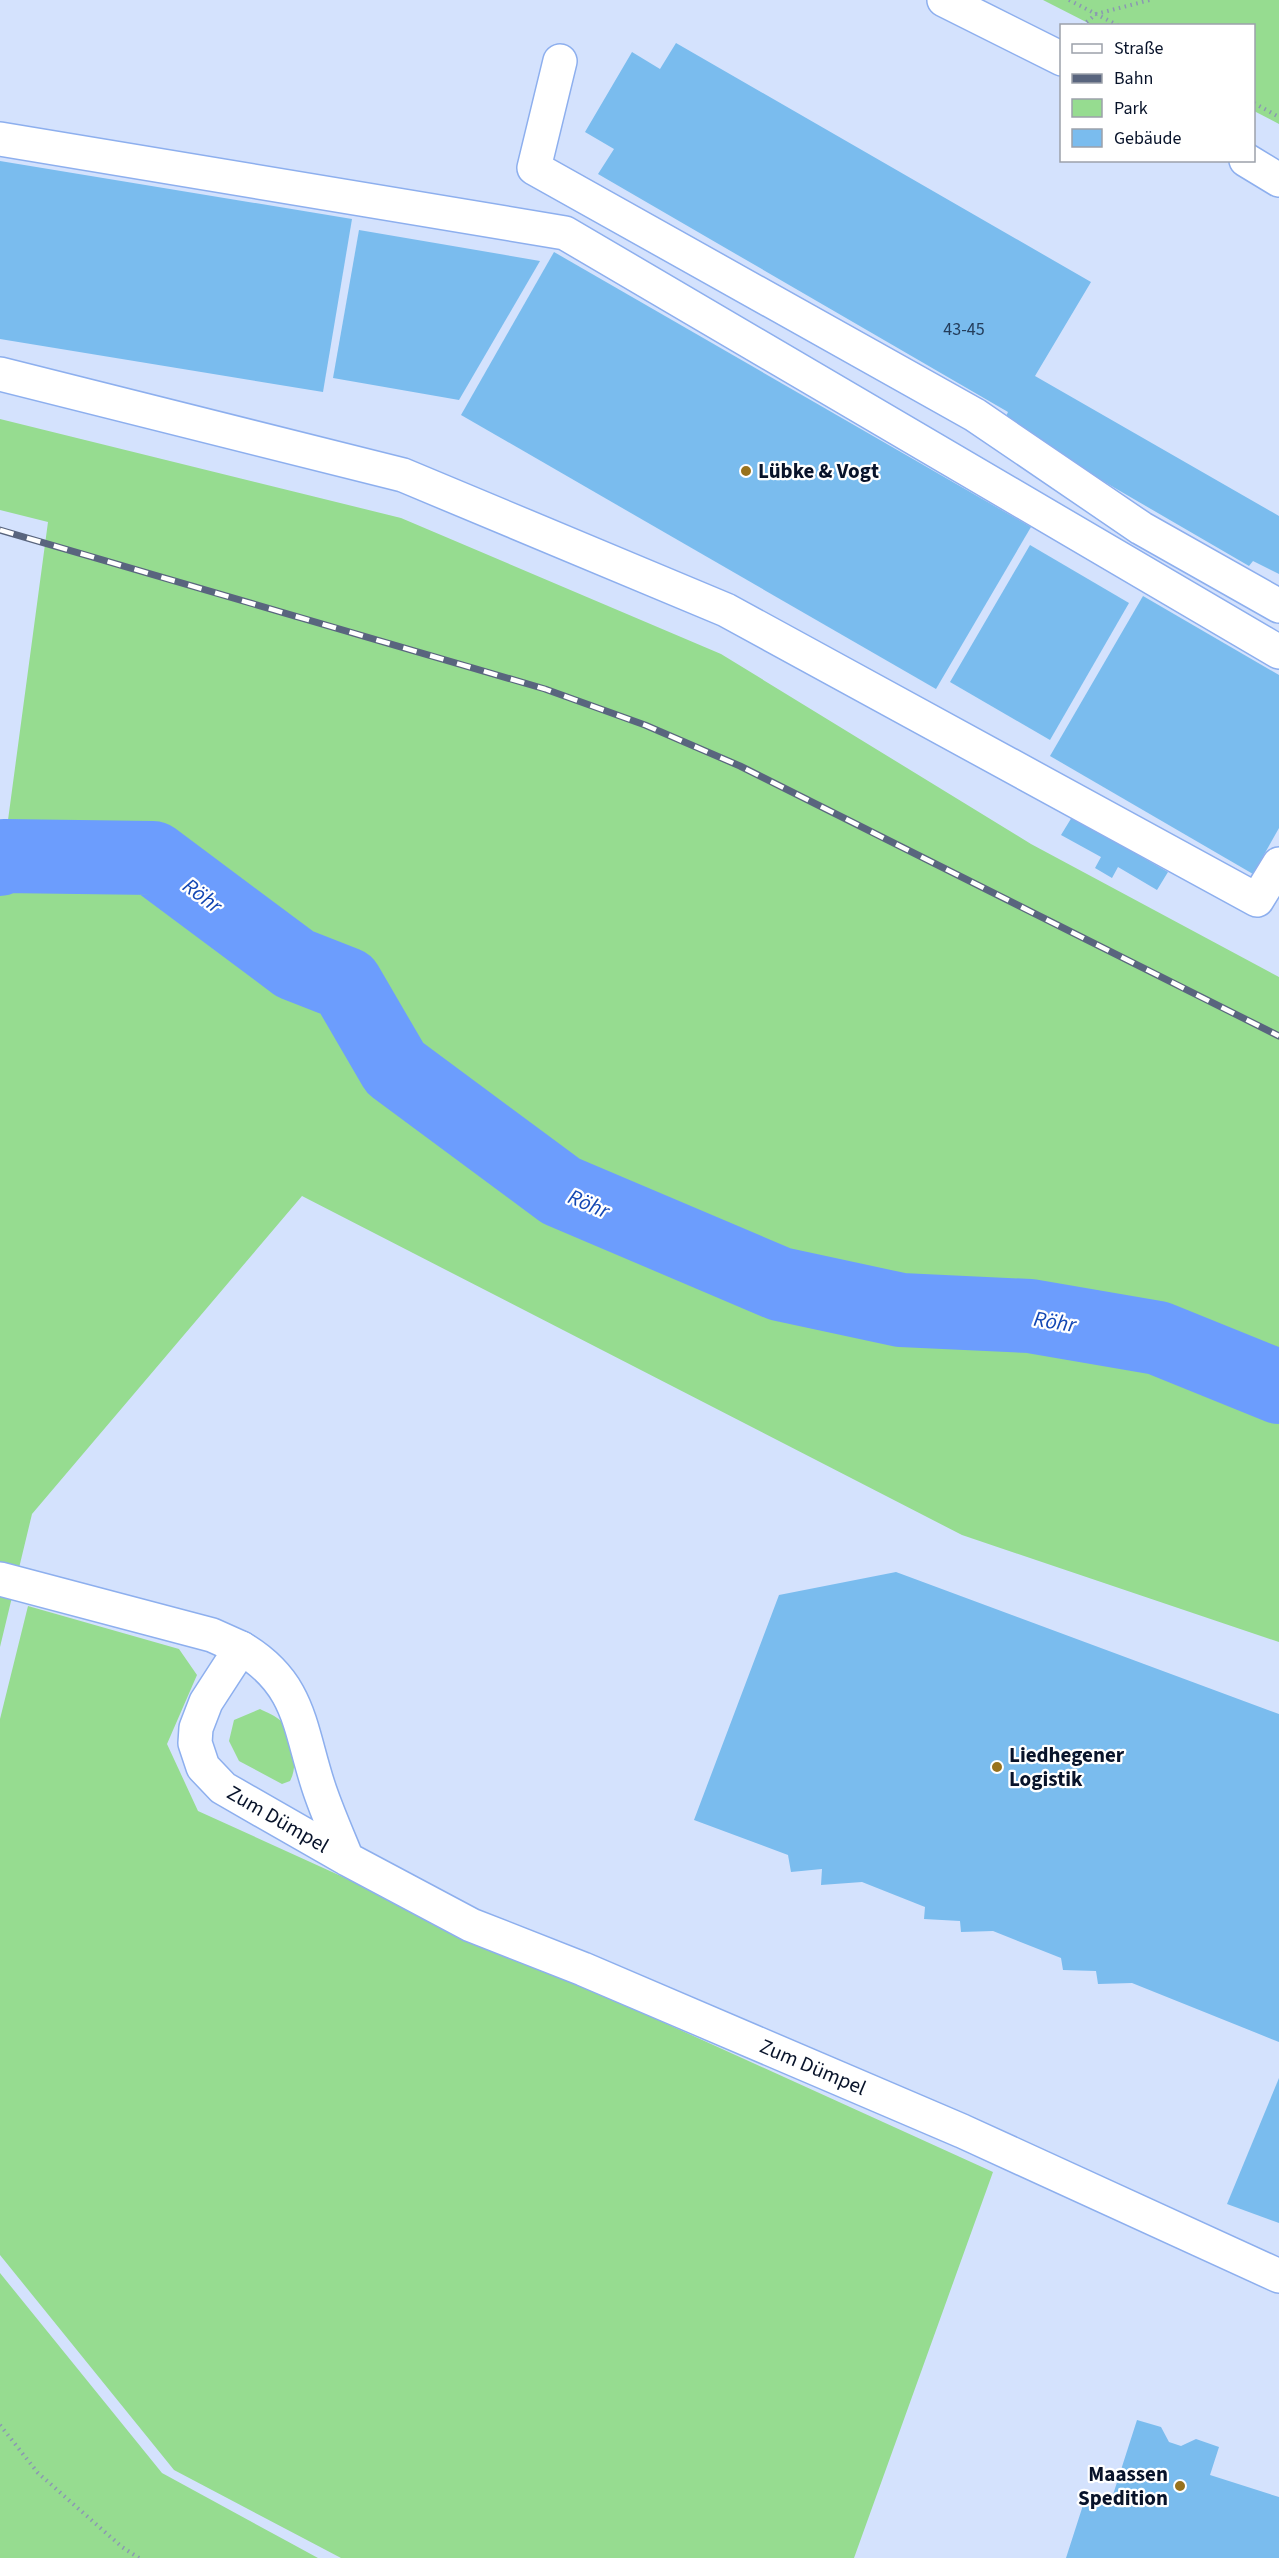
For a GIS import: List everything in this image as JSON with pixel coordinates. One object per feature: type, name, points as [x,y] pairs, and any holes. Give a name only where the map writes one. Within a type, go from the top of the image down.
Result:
[{"type":"street","points":[[944,0],[1060,58]]},
{"type":"street","points":[[560,61],[534,168],[975,415],[1141,528],[1279,606]]},
{"type":"street","points":[[0,139],[564,233],[1279,652]]},
{"type":"street","points":[[1249,162],[1279,180]]},
{"type":"street","points":[[0,374],[403,475],[726,610],[1257,900],[1279,864]]},
{"type":"street","name":"Zum Dümpel","points":[[0,1580],[212,1635],[241,1648],[262,1661],[278,1677],[293,1700],[319,1786],[347,1859]]},
{"type":"street","name":"Zum Dümpel","points":[[241,1648],[206,1702],[196,1728],[195,1743],[203,1767],[223,1788],[347,1859],[471,1925],[583,1969],[962,2131],[1279,2276]]},
{"type":"path","points":[[1069,0],[1115,24]]},
{"type":"path","points":[[1084,24],[1096,14],[1150,0]]},
{"type":"path","points":[[1255,104],[1279,117]]},
{"type":"path","points":[[0,2425],[38,2473],[122,2547],[140,2558]]},
{"type":"green space","points":[[1043,0],[1279,0],[1279,124],[1255,112],[1255,24],[1090,24]]},
{"type":"green space","points":[[0,419],[401,518],[721,654],[1031,844],[1279,977],[1279,1642],[962,1535],[302,1196],[32,1514],[0,1647],[0,842],[6,835],[48,522],[0,510]]},
{"type":"green space","points":[[28,1606],[179,1649],[197,1675],[167,1744],[198,1811],[993,2172],[854,2558],[341,2558],[174,2470],[0,2255],[0,1719]]},
{"type":"green space","points":[[260,1709],[281,1721],[289,1734],[294,1767],[290,1781],[282,1784],[239,1761],[229,1741],[234,1720]]},
{"type":"green space","points":[[0,2273],[162,2473],[318,2558],[0,2558]]},
{"type":"building","points":[[676,43],[1091,282],[1035,376],[1279,516],[1279,574],[1253,561],[1249,566],[1003,423],[1008,412],[598,174],[614,149],[585,132],[632,52],[660,69]]},
{"type":"building","points":[[0,161],[352,219],[323,392],[0,339]]},
{"type":"building","points":[[359,230],[540,261],[459,400],[333,378]]},
{"type":"building","name":"Lübke & Vogt","points":[[554,252],[1031,527],[936,689],[461,415]]},
{"type":"building","points":[[1030,545],[1129,603],[1050,740],[950,682]]},
{"type":"building","points":[[1143,596],[1279,675],[1279,828],[1253,874],[1050,756]]},
{"type":"building","points":[[1072,817],[1168,872],[1157,890],[1118,867],[1112,878],[1095,868],[1101,857],[1061,835]]},
{"type":"building","name":"Liedhegener Logistik","points":[[896,1572],[1279,1714],[1279,2042],[1132,1983],[1098,1984],[1096,1971],[1063,1970],[1061,1958],[993,1931],[961,1932],[960,1921],[924,1919],[925,1907],[862,1882],[821,1885],[822,1869],[791,1872],[788,1855],[694,1820],[779,1595]]},
{"type":"building","points":[[1279,2078],[1279,2223],[1227,2204]]},
{"type":"building","name":"Maassen Spedition","points":[[1137,2420],[1161,2427],[1169,2442],[1181,2446],[1196,2439],[1219,2447],[1210,2475],[1279,2497],[1279,2558],[1066,2558],[1085,2499],[1102,2505],[1103,2502],[1110,2504]]},
{"type":"waterway","name":"Röhr","points":[[0,859],[4,856],[153,858],[295,964],[346,984],[395,1068],[561,1191],[780,1284],[901,1310],[1030,1316],[1158,1338],[1279,1387]]},
{"type":"railway","points":[[0,530],[545,689],[645,725],[740,766],[1279,1036]]},
{"type":"place","name":"Lübke & Vogt","points":[[746,471]]},
{"type":"place","name":"Liedhegener Logistik","points":[[997,1767]]},
{"type":"place","name":"Maassen Spedition","points":[[1180,2486]]}]
